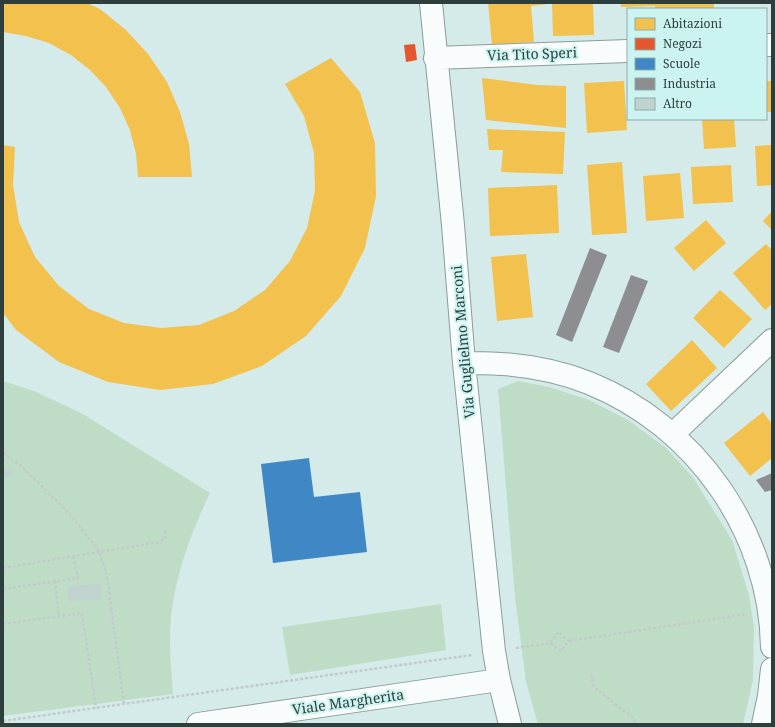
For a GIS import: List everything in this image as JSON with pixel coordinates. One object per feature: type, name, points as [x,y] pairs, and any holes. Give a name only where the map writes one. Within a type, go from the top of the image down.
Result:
[{"type":"street","name":"Via Guglielmo Marconi","points":[[431,3],[453,225],[464,363],[494,651],[499,680],[510,724]]},
{"type":"street","name":"Via Tito Speri","points":[[436,58],[627,50]]},
{"type":"street","points":[[673,434],[772,340]]},
{"type":"street","points":[[464,363],[519,365],[548,370],[588,382],[617,396],[646,414],[673,434],[713,477],[730,501],[767,578],[772,647]]},
{"type":"street","points":[[763,724],[769,696],[772,669]]},
{"type":"street","name":"Viale Margherita","points":[[198,724],[499,680]]},
{"type":"path","points":[[3,453],[20,465],[68,512],[99,552],[107,576],[124,704]]},
{"type":"path","points":[[3,568],[160,542],[165,538],[165,530]]},
{"type":"path","points":[[3,589],[78,578],[73,556]]},
{"type":"path","points":[[55,581],[58,617]]},
{"type":"path","points":[[3,721],[550,643],[561,651],[568,641],[769,610]]},
{"type":"path","points":[[3,624],[82,614],[96,708]]},
{"type":"path","points":[[550,643],[558,632],[568,641]]},
{"type":"path","points":[[591,674],[594,687],[634,719],[634,724]]},
{"type":"green space","points":[[3,381],[34,391],[83,414],[210,493],[187,548],[176,586],[170,625],[173,694],[3,716]]},
{"type":"green space","points":[[518,381],[549,387],[589,400],[628,420],[665,447],[692,476],[732,540],[749,595],[754,627],[753,680],[743,724],[538,724],[526,682],[515,597],[498,389]]},
{"type":"green space","points":[[441,604],[446,650],[290,675],[282,627]]},
{"type":"building: Abitazioni","points":[[3,3],[87,3],[100,9],[126,30],[148,54],[167,82],[180,112],[189,144],[192,177],[138,177],[136,154],[130,130],[120,108],[106,87],[90,70],[71,55],[49,43],[26,36],[3,32]]},
{"type":"building: Abitazioni","points":[[488,3],[547,3],[531,6],[534,42],[492,44]]},
{"type":"building: Abitazioni","points":[[552,3],[593,3],[594,35],[553,36]]},
{"type":"building: Abitazioni","points":[[621,3],[714,3],[714,8],[655,8],[655,6],[621,7]]},
{"type":"building: Abitazioni","points":[[331,58],[360,92],[375,143],[376,196],[365,248],[341,296],[306,336],[262,366],[213,384],[160,390],[108,382],[59,362],[16,330],[3,313],[3,145],[15,147],[13,185],[19,222],[35,257],[59,286],[89,309],[124,323],[161,328],[199,325],[234,311],[265,290],[290,261],[307,228],[315,191],[314,153],[304,116],[285,84]]},
{"type":"building: Abitazioni","points":[[482,78],[537,85],[566,86],[566,128],[486,120]]},
{"type":"building: Abitazioni","points":[[624,81],[627,130],[587,133],[584,83]]},
{"type":"building: Abitazioni","points":[[767,81],[772,81],[772,112],[767,112]]},
{"type":"building: Abitazioni","points":[[702,120],[734,120],[736,147],[704,149]]},
{"type":"building: Abitazioni","points":[[487,129],[565,132],[563,174],[501,172],[503,150],[489,150]]},
{"type":"building: Abitazioni","points":[[772,145],[772,185],[757,186],[755,146]]},
{"type":"building: Abitazioni","points":[[622,162],[627,233],[592,235],[587,165]]},
{"type":"building: Abitazioni","points":[[731,165],[733,202],[693,204],[691,167]]},
{"type":"building: Abitazioni","points":[[680,173],[684,218],[646,221],[643,176]]},
{"type":"building: Abitazioni","points":[[557,185],[559,233],[490,236],[488,188]]},
{"type":"building: Abitazioni","points":[[772,211],[772,230],[763,221]]},
{"type":"building: Abitazioni","points":[[706,220],[726,243],[694,271],[674,248]]},
{"type":"building: Abitazioni","points":[[766,244],[772,250],[772,304],[765,310],[733,273]]},
{"type":"building: Abitazioni","points":[[526,254],[533,317],[497,321],[491,257]]},
{"type":"building: Abitazioni","points":[[720,290],[752,319],[724,348],[693,318]]},
{"type":"building: Abitazioni","points":[[692,340],[717,368],[671,411],[646,384]]},
{"type":"building: Abitazioni","points":[[763,412],[772,424],[772,458],[750,476],[724,443]]},
{"type":"building: Negozi","points":[[415,44],[417,60],[406,62],[404,45]]},
{"type":"building: Scuole","points":[[309,458],[314,497],[360,492],[367,552],[273,563],[261,464]]},
{"type":"building: Industria","points":[[590,248],[607,255],[572,342],[556,335]]},
{"type":"building: Industria","points":[[631,275],[648,281],[619,353],[603,347]]},
{"type":"building: Industria","points":[[772,473],[772,490],[765,492],[756,480]]},
{"type":"building: Altro","points":[[12,469],[13,476],[3,478],[3,470]]},
{"type":"building: Altro","points":[[101,584],[102,599],[69,601],[67,586]]}]
